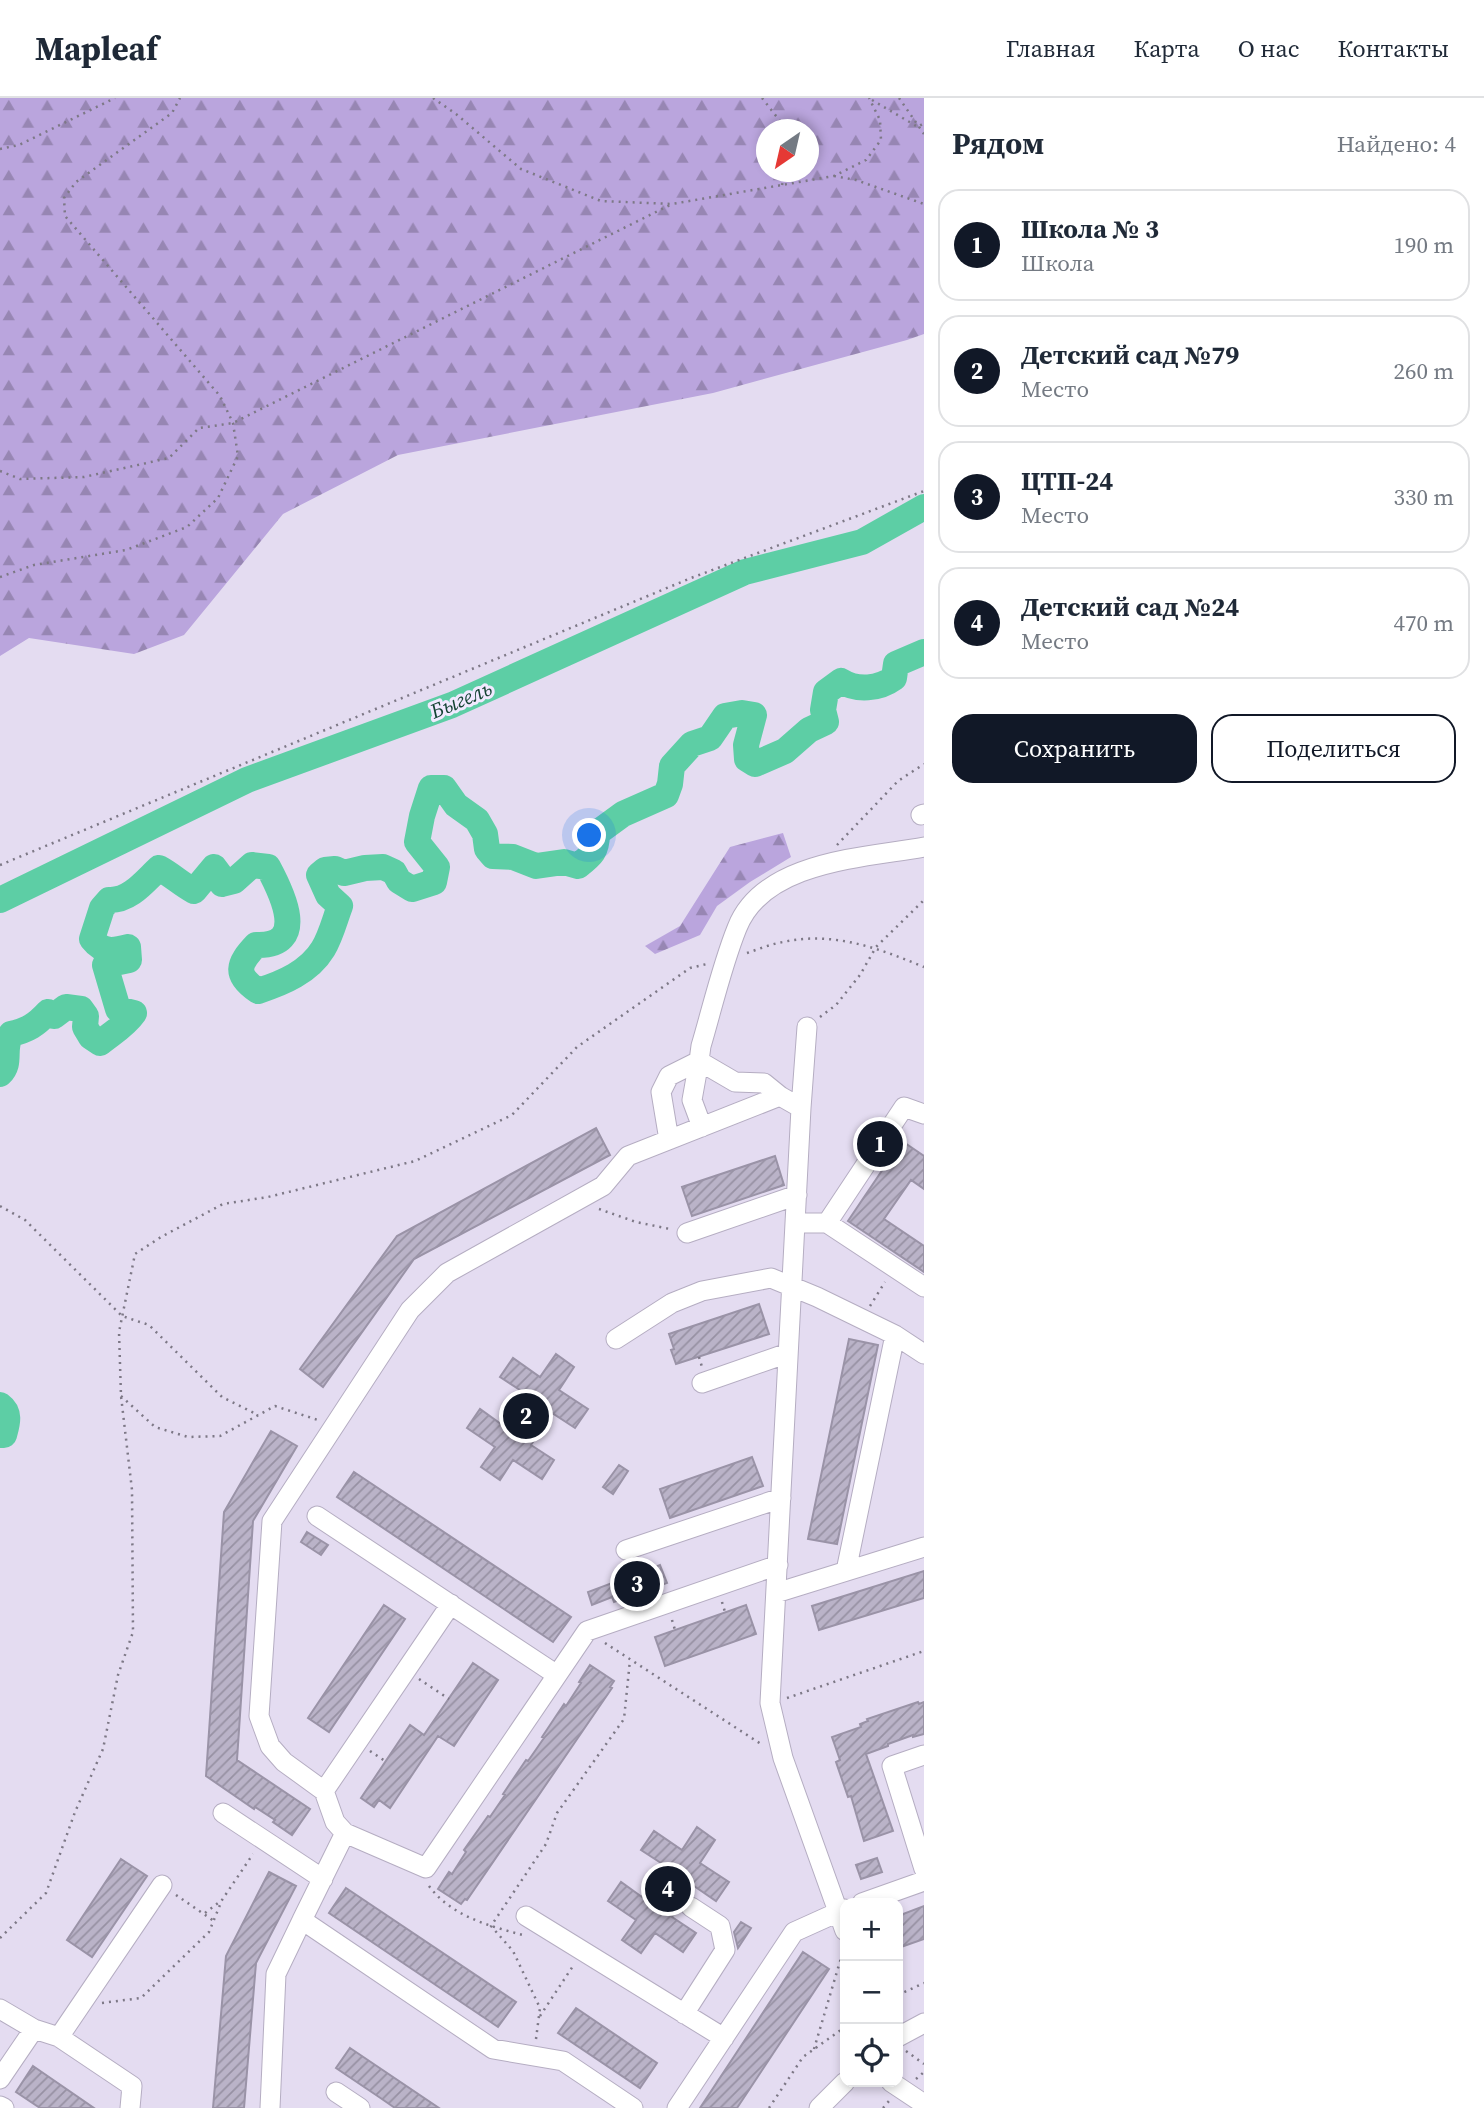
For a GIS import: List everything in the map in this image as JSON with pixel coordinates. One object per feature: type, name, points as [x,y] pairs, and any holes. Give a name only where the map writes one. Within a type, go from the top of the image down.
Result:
[{"type":"street","points":[[702,1127],[692,1100],[701,1046],[737,927],[749,908],[768,888],[790,875],[819,866],[924,846]]},
{"type":"street","points":[[807,1027],[770,1703],[783,1758],[840,1905]]},
{"type":"street","points":[[699,1061],[736,1082],[764,1083],[801,1108]]},
{"type":"street","points":[[669,1140],[661,1092],[669,1076],[699,1061]]},
{"type":"street","points":[[778,1565],[587,1631],[426,1868],[345,1833],[335,1822],[324,1791],[284,1762],[270,1746],[259,1716],[272,1521],[410,1310],[447,1273],[603,1186],[628,1156],[780,1096]]},
{"type":"street","points":[[827,1223],[905,1107],[924,1114]]},
{"type":"street","points":[[687,1233],[797,1195]]},
{"type":"street","points":[[795,1223],[827,1223],[924,1287]]},
{"type":"street","points":[[616,1339],[672,1303],[702,1291],[771,1278],[895,1335],[924,1354]]},
{"type":"street","points":[[846,1571],[895,1335]]},
{"type":"street","points":[[702,1383],[789,1353]]},
{"type":"street","points":[[626,1550],[781,1499]]},
{"type":"street","points":[[317,1516],[557,1675]]},
{"type":"street","points":[[776,1593],[924,1547]]},
{"type":"street","points":[[324,1791],[451,1604]]},
{"type":"street","points":[[924,1755],[892,1766],[924,1869]]},
{"type":"street","points":[[223,1812],[323,1880]]},
{"type":"street","points":[[270,2108],[276,1974],[345,1833]]},
{"type":"street","points":[[876,1898],[924,1881]]},
{"type":"street","points":[[60,2037],[162,1885]]},
{"type":"street","points":[[684,2014],[725,1950],[720,1926],[691,1907]]},
{"type":"street","points":[[677,2108],[794,1932],[840,1911]]},
{"type":"street","points":[[526,1916],[723,2038]]},
{"type":"street","points":[[302,1920],[493,2049],[563,2061],[632,2108]]},
{"type":"street","points":[[0,2009],[34,2029],[60,2037],[132,2086],[130,2108]]},
{"type":"street","points":[[903,2043],[924,2023]]},
{"type":"street","points":[[0,2079],[34,2029]]},
{"type":"street","points":[[819,2108],[840,2086]]},
{"type":"street","points":[[898,2087],[924,2104]]},
{"type":"street","points":[[335,2092],[360,2108]]},
{"type":"path","points":[[0,149],[19,145],[115,98]]},
{"type":"path","points":[[0,577],[34,565],[126,550],[187,527],[218,498],[238,456],[233,424],[220,396],[65,216],[64,198],[76,182],[172,113],[180,98]]},
{"type":"path","points":[[433,98],[521,169],[601,201],[672,204],[834,176],[866,160],[881,140],[880,120],[870,99]]},
{"type":"path","points":[[762,98],[779,119]]},
{"type":"path","points":[[899,98],[924,134]]},
{"type":"path","points":[[870,99],[918,127]]},
{"type":"path","points":[[918,127],[924,123]]},
{"type":"path","points":[[834,176],[856,180],[924,204]]},
{"type":"path","points":[[0,471],[20,479],[84,477],[169,458],[199,428],[233,424],[672,204]]},
{"type":"path","points":[[0,866],[691,578],[924,491]]},
{"type":"path","points":[[819,866],[898,781],[924,764]]},
{"type":"path","points":[[807,1027],[836,1004],[860,975],[876,947],[924,900]]},
{"type":"path","points":[[0,1938],[46,1893],[75,1812],[103,1749],[118,1675],[133,1632],[132,1490],[121,1396],[119,1332],[135,1254],[223,1204],[268,1197],[415,1161],[512,1115],[577,1046],[690,968],[783,941],[824,937],[876,947],[924,967]]},
{"type":"path","points":[[576,1201],[636,1222],[687,1233]]},
{"type":"path","points":[[0,1206],[24,1220],[122,1316],[149,1325],[222,1397],[258,1415]]},
{"type":"path","points":[[873,1302],[894,1268]]},
{"type":"path","points":[[121,1396],[155,1427],[188,1437],[220,1436],[275,1406],[334,1426]]},
{"type":"path","points":[[587,1631],[783,1758]]},
{"type":"path","points":[[770,1703],[924,1651]]},
{"type":"path","points":[[491,1926],[546,1844],[557,1813],[624,1719],[630,1660]]},
{"type":"path","points":[[405,1670],[449,1699]]},
{"type":"path","points":[[80,2006],[141,1998],[209,1932],[222,1900],[263,1839]]},
{"type":"path","points":[[426,1868],[424,1879],[434,1893],[462,1914],[526,1936]]},
{"type":"path","points":[[162,1885],[214,1921]]},
{"type":"path","points":[[203,1914],[222,1900]]},
{"type":"path","points":[[491,1926],[513,1951],[540,2008],[533,2056]]},
{"type":"path","points":[[538,2019],[583,1951]]},
{"type":"path","points":[[814,2049],[840,1961]]},
{"type":"path","points":[[903,1993],[924,1983]]},
{"type":"path","points":[[769,2108],[803,2057],[840,2031]]},
{"type":"path","points":[[903,2045],[924,2064]]},
{"type":"green space","points":[[0,98],[924,98],[924,334],[713,393],[398,455],[283,514],[184,635],[134,654],[29,638],[0,656]]},
{"type":"green space","points":[[783,833],[791,857],[717,906],[700,935],[655,954],[645,946],[680,926],[730,847]]},
{"type":"building","points":[[596,1128],[610,1155],[414,1259],[323,1387],[300,1369],[397,1236]]},
{"type":"building","points":[[902,1141],[924,1156],[924,1189],[911,1180],[884,1219],[924,1246],[924,1272],[848,1221]]},
{"type":"building","points":[[775,1156],[784,1185],[692,1216],[682,1187]]},
{"type":"building","points":[[759,1304],[769,1334],[676,1364],[669,1334]]},
{"type":"building","points":[[849,1339],[878,1345],[837,1544],[808,1539]]},
{"type":"building","points":[[556,1354],[574,1367],[559,1390],[588,1409],[575,1428],[552,1413],[531,1445],[554,1460],[542,1479],[513,1460],[500,1480],[481,1467],[495,1447],[467,1428],[480,1409],[501,1424],[523,1392],[500,1377],[513,1358],[540,1377]]},
{"type":"building","points":[[271,1431],[297,1446],[253,1521],[237,1760],[310,1809],[292,1835],[273,1822],[275,1820],[206,1776],[224,1512]]},
{"type":"building","points":[[752,1457],[763,1486],[670,1518],[660,1489]]},
{"type":"building","points":[[619,1465],[628,1471],[613,1494],[603,1487]]},
{"type":"building","points":[[354,1472],[571,1617],[553,1642],[337,1497]]},
{"type":"building","points":[[307,1532],[328,1545],[321,1555],[301,1542]]},
{"type":"building","points":[[660,1565],[667,1583],[614,1602],[612,1597],[592,1605],[588,1592]]},
{"type":"building","points":[[924,1571],[924,1598],[819,1630],[812,1606]]},
{"type":"building","points":[[384,1605],[405,1619],[329,1732],[308,1718]]},
{"type":"building","points":[[746,1605],[756,1634],[665,1666],[655,1637]]},
{"type":"building","points":[[473,1663],[498,1680],[454,1746],[438,1736],[390,1808],[379,1800],[374,1807],[361,1798],[410,1725],[424,1735]]},
{"type":"building","points":[[590,1665],[614,1681],[610,1687],[612,1688],[467,1900],[461,1904],[438,1889],[449,1872],[452,1874],[466,1852],[464,1850],[488,1816],[490,1817],[564,1704],[566,1706]]},
{"type":"building","points":[[924,1702],[924,1734],[913,1735],[866,1754],[893,1831],[864,1841],[851,1796],[848,1797],[836,1762],[840,1760],[832,1737],[861,1727],[860,1724],[868,1721],[867,1719]]},
{"type":"building","points":[[697,1827],[715,1840],[700,1863],[729,1882],[716,1901],[694,1886],[680,1901],[672,1917],[696,1933],[683,1952],[655,1933],[641,1953],[622,1940],[636,1920],[608,1901],[621,1882],[642,1897],[664,1865],[641,1850],[654,1831],[682,1850]]},
{"type":"building","points":[[877,1858],[882,1872],[861,1879],[856,1865]]},
{"type":"building","points":[[121,1859],[147,1876],[92,1957],[67,1940]]},
{"type":"building","points":[[269,1872],[296,1886],[256,1963],[244,2108],[213,2108],[226,1956]]},
{"type":"building","points":[[346,1888],[516,2002],[498,2027],[329,1913]]},
{"type":"building","points":[[924,1906],[924,1939],[903,1946],[903,1914]]},
{"type":"building","points":[[741,1922],[751,1928],[738,1948],[734,1932]]},
{"type":"building","points":[[803,1952],[829,1969],[737,2108],[700,2108]]},
{"type":"building","points":[[576,2008],[657,2063],[640,2088],[558,2033]]},
{"type":"building","points":[[350,2048],[439,2108],[395,2108],[336,2068]]},
{"type":"building","points":[[33,2066],[94,2108],[40,2108],[16,2092]]},
{"type":"waterway","name":"Быгель","points":[[0,900],[247,780],[452,705],[745,572],[862,542],[924,507]]},
{"type":"waterway","name":"Быгель","points":[[0,1074],[6,1065],[7,1045],[11,1034],[31,1026],[48,1012],[54,1016],[66,1007],[81,1009],[86,1016],[85,1027],[91,1037],[100,1043],[134,1013],[118,1009],[105,965],[129,960],[128,947],[108,950],[92,939],[102,908],[109,900],[130,894],[159,868],[194,891],[214,867],[222,884],[234,881],[252,865],[268,867],[284,904],[287,928],[282,937],[272,943],[256,945],[242,964],[245,980],[258,991],[303,970],[326,944],[340,906],[328,895],[319,875],[325,870],[335,869],[344,873],[383,867],[394,872],[399,881],[412,889],[434,882],[437,867],[417,842],[431,788],[444,788],[456,805],[477,820],[485,834],[487,849],[493,856],[513,857],[536,866],[564,862],[578,866],[593,852],[597,833],[623,814],[666,795],[672,766],[692,744],[710,738],[725,716],[742,713],[754,715],[746,745],[747,759],[755,764],[785,751],[809,730],[826,722],[823,710],[826,692],[841,681],[861,687],[882,685],[894,678],[896,664],[924,652]]},
{"type":"waterway","name":"Быгель","points":[[0,1405],[6,1412],[7,1419],[4,1435],[0,1435]]},
{"type":"place","name":"Школа № 3","points":[[880,1144]]},
{"type":"place","name":"Детский сад №79","points":[[526,1416]]},
{"type":"place","name":"ЦТП-24","points":[[637,1584]]},
{"type":"place","name":"Детский сад №24","points":[[668,1889]]}]
